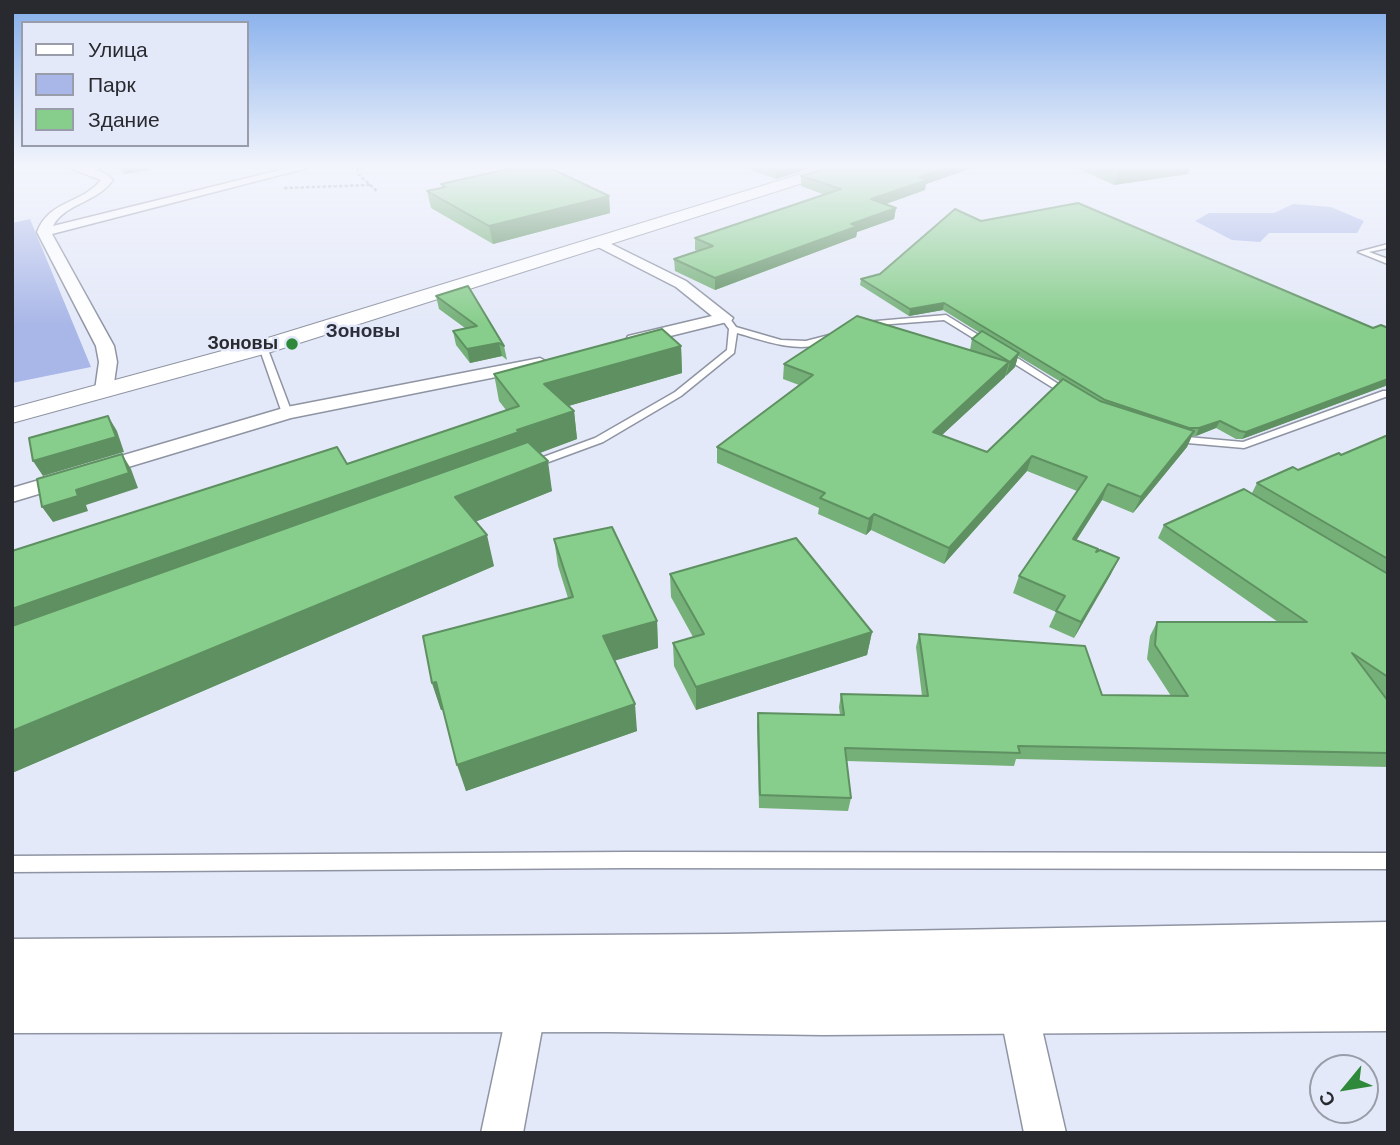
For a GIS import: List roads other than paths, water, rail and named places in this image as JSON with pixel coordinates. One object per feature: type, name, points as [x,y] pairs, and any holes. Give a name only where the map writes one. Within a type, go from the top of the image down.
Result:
[{"type":"highway","points":[[12,968],[727,963],[1388,951]]},
{"type":"highway","points":[[12,1003],[823,1004],[1388,1001]]},
{"type":"street","points":[[51,218],[45,224],[44,232],[105,346],[108,362],[104,390]]},
{"type":"street","points":[[44,232],[98,218]]},
{"type":"street","points":[[12,416],[263,346],[674,218]]},
{"type":"street","points":[[599,242],[681,284],[729,323]]},
{"type":"street","points":[[617,344],[729,323]]},
{"type":"street","points":[[12,495],[287,413],[563,357]]},
{"type":"street","points":[[502,1133],[528,1002]]},
{"type":"street","points":[[1017,1002],[1045,1133]]},
{"type":"lane","points":[[1388,246],[1362,252],[1388,262]]},
{"type":"lane","points":[[853,325],[946,317],[1075,398]]},
{"type":"lane","points":[[519,470],[599,440],[678,394],[731,351],[729,323],[775,341],[817,344],[841,331]]},
{"type":"lane","points":[[263,346],[287,413]]},
{"type":"lane","points":[[1160,433],[1184,441],[1244,445],[1386,393]]},
{"type":"lane","points":[[12,864],[613,860],[1388,861]]},
{"type":"place","name":"Зоновы","points":[[292,344]]},
{"type":"district","name":"Зоновы","points":[[363,332]]}]
